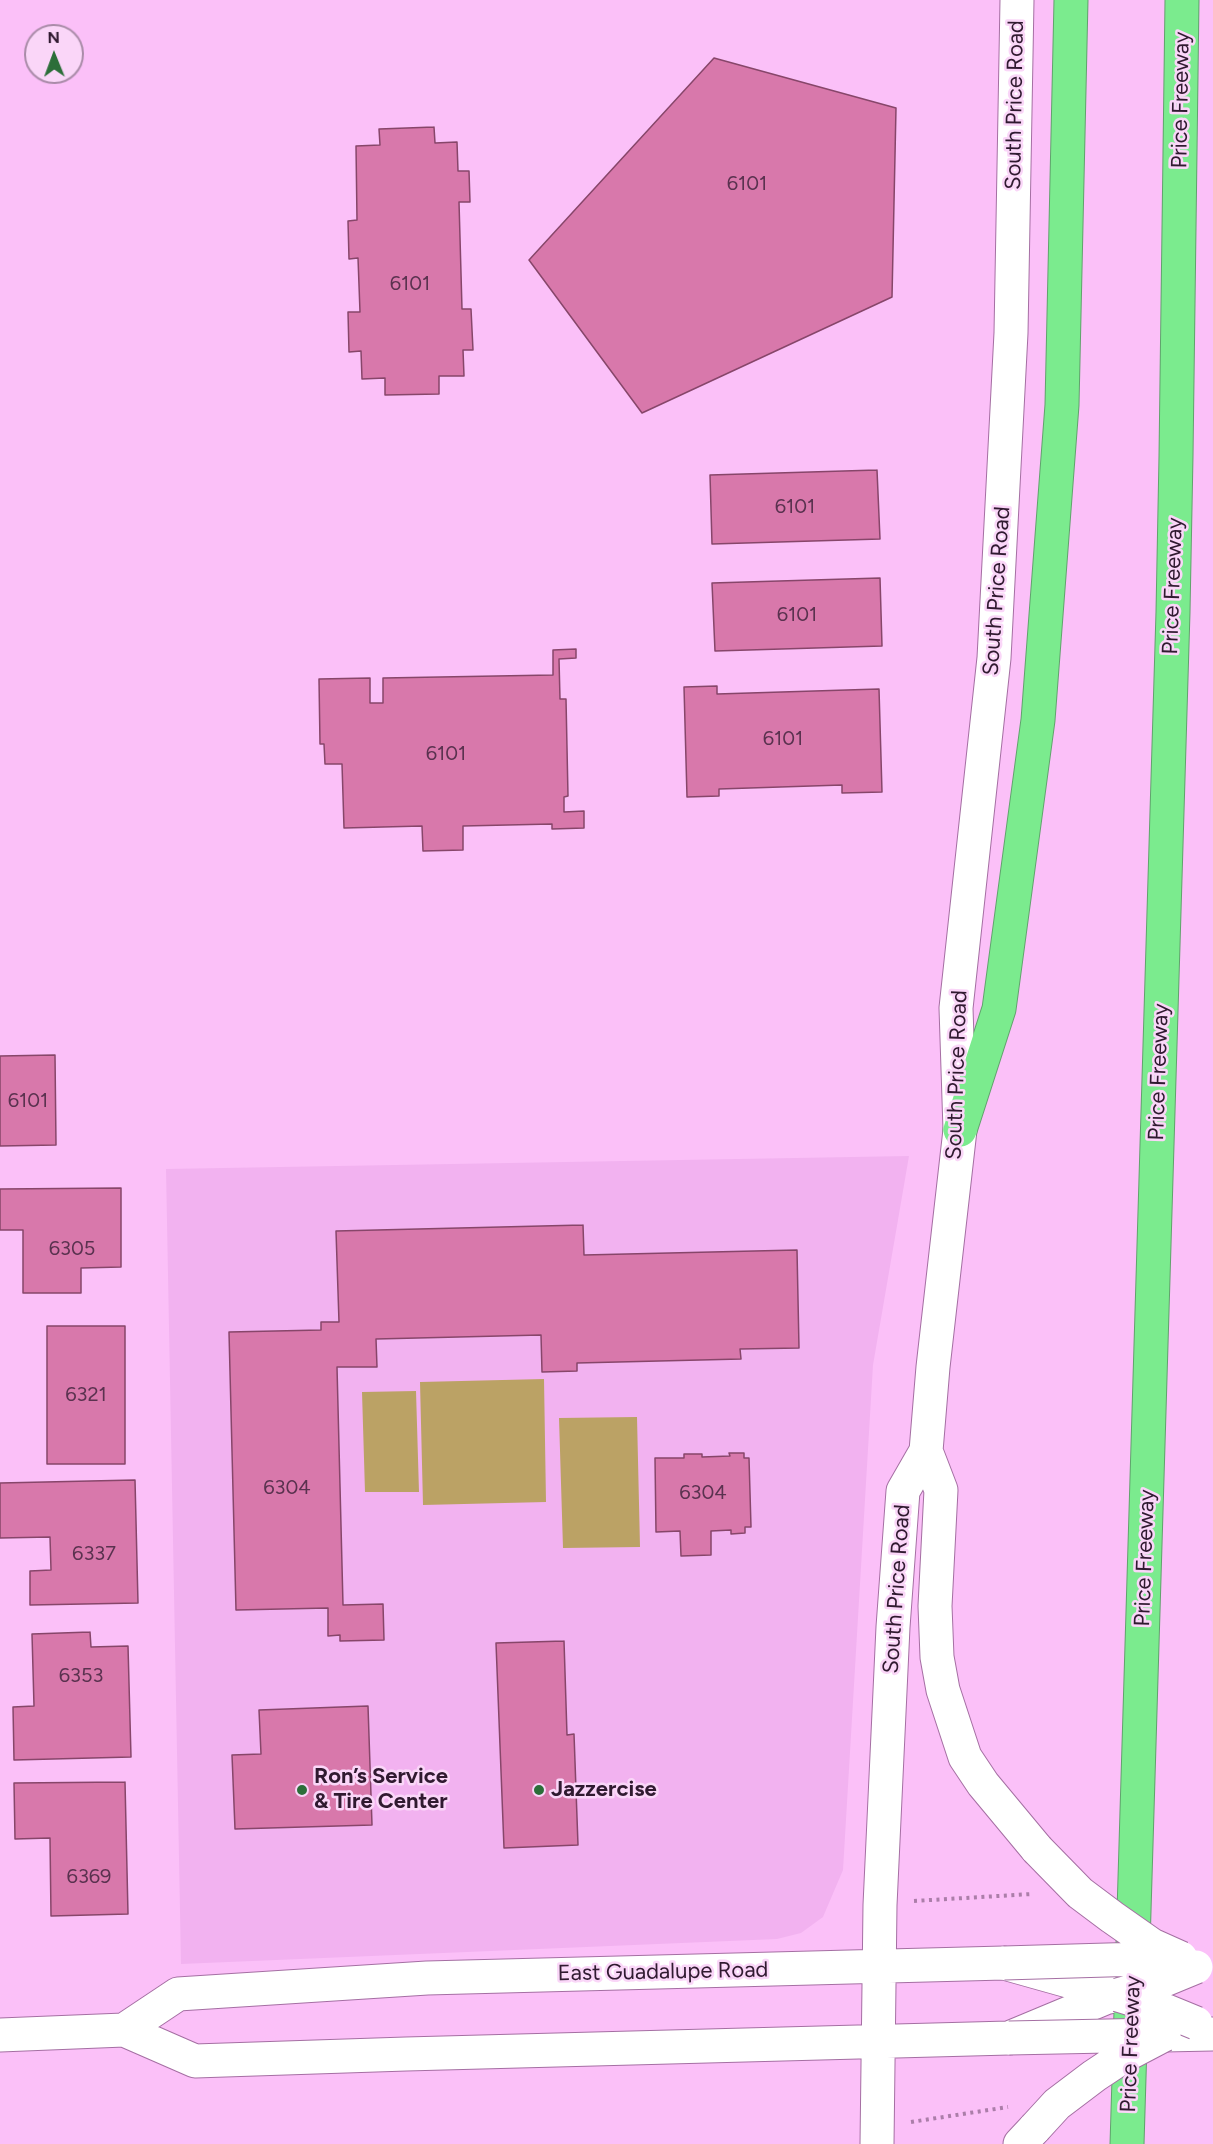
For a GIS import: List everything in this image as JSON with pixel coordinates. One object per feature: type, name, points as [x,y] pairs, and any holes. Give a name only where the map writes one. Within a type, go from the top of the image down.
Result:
[{"type":"highway","points":[[960,1130],[999,1009],[1038,720],[1062,405],[1071,0]]},
{"type":"highway","name":"Price Freeway","points":[[1127,2144],[1172,636],[1182,0]]},
{"type":"main road","name":"South Price Road","points":[[877,2144],[880,1905],[903,1491],[926,1451],[934,1356],[960,1130],[957,1008],[994,658],[1011,333],[1017,0]]},
{"type":"main road","points":[[926,1451],[941,1490],[935,1606],[937,1657],[943,1690],[965,1757],[983,1785],[1038,1849],[1080,1893],[1152,1945],[1203,1963]]},
{"type":"main road","points":[[1004,1963],[1118,1995],[1209,2025]]},
{"type":"main road","name":"East Guadalupe Road","points":[[124,2031],[178,1994],[427,1978],[1004,1963],[1203,1963]]},
{"type":"main road","points":[[1009,2038],[1106,1998],[1150,1986],[1203,1963]]},
{"type":"main road","points":[[0,2035],[124,2031],[195,2061],[1164,2035],[1209,2025]]},
{"type":"main road","points":[[1023,2126],[1124,2056],[1164,2035]]},
{"type":"path","points":[[907,1902],[1042,1893]]},
{"type":"path","points":[[903,2123],[1023,2126]]},
{"type":"shaded area","points":[[909,1156],[873,1365],[843,1870],[823,1917],[801,1933],[777,1939],[181,1964],[166,1169]]},
{"type":"shaded area","points":[[544,1379],[546,1502],[423,1505],[420,1382]]},
{"type":"shaded area","points":[[416,1391],[419,1492],[365,1492],[362,1392]]},
{"type":"shaded area","points":[[637,1417],[640,1547],[563,1548],[559,1418]]},
{"type":"building","points":[[714,58],[896,108],[892,297],[642,413],[529,260]]},
{"type":"building","points":[[434,127],[435,143],[457,142],[458,171],[469,171],[470,202],[459,202],[462,309],[471,309],[473,350],[463,350],[464,376],[439,376],[439,394],[385,395],[385,378],[362,379],[361,351],[349,352],[348,312],[360,312],[358,258],[349,259],[348,221],[357,220],[356,146],[380,145],[379,129]]},
{"type":"building","points":[[877,470],[880,539],[712,544],[710,475]]},
{"type":"building","points":[[880,578],[882,646],[715,651],[712,583]]},
{"type":"building","points":[[576,649],[576,658],[559,659],[560,699],[566,699],[568,796],[564,797],[564,812],[584,811],[584,828],[552,829],[552,824],[463,826],[463,850],[423,851],[422,826],[344,828],[342,764],[325,764],[324,744],[320,744],[319,679],[370,678],[370,703],[383,703],[383,678],[553,675],[553,650]]},
{"type":"building","points":[[717,686],[717,694],[879,689],[882,792],[842,793],[842,785],[719,789],[719,796],[687,797],[684,687]]},
{"type":"building","points":[[55,1055],[56,1145],[0,1146],[0,1056]]},
{"type":"building","points":[[121,1188],[121,1267],[81,1268],[81,1293],[23,1293],[23,1230],[0,1230],[0,1189]]},
{"type":"building","points":[[583,1225],[584,1255],[797,1250],[799,1348],[740,1349],[741,1359],[577,1363],[577,1371],[542,1372],[541,1335],[376,1339],[377,1367],[337,1367],[343,1605],[383,1604],[384,1640],[340,1641],[340,1635],[328,1636],[328,1608],[236,1610],[229,1332],[321,1330],[321,1322],[339,1322],[336,1231]]},
{"type":"building","points":[[47,1326],[125,1326],[125,1464],[47,1464]]},
{"type":"building","points":[[729,1453],[744,1453],[744,1458],[749,1458],[751,1527],[745,1527],[745,1533],[731,1534],[731,1530],[711,1531],[711,1555],[681,1556],[680,1531],[656,1532],[655,1458],[684,1458],[684,1454],[702,1454],[702,1457],[730,1456]]},
{"type":"building","points":[[135,1480],[138,1603],[30,1605],[30,1571],[51,1570],[50,1537],[0,1538],[0,1483]]},
{"type":"building","points":[[90,1632],[91,1647],[128,1646],[131,1757],[14,1760],[13,1707],[34,1706],[32,1634]]},
{"type":"building","name":"Jazzercise","points":[[564,1641],[567,1735],[574,1734],[578,1845],[504,1848],[496,1643]]},
{"type":"building","name":"Ron’s Service & Tire Center","points":[[368,1706],[372,1825],[235,1829],[232,1755],[261,1754],[259,1710]]},
{"type":"building","points":[[125,1782],[128,1914],[51,1916],[50,1838],[15,1839],[14,1783]]},
{"type":"place","name":"Ron’s Service & Tire Center","points":[[302,1790]]},
{"type":"place","name":"Jazzercise","points":[[539,1790]]}]
